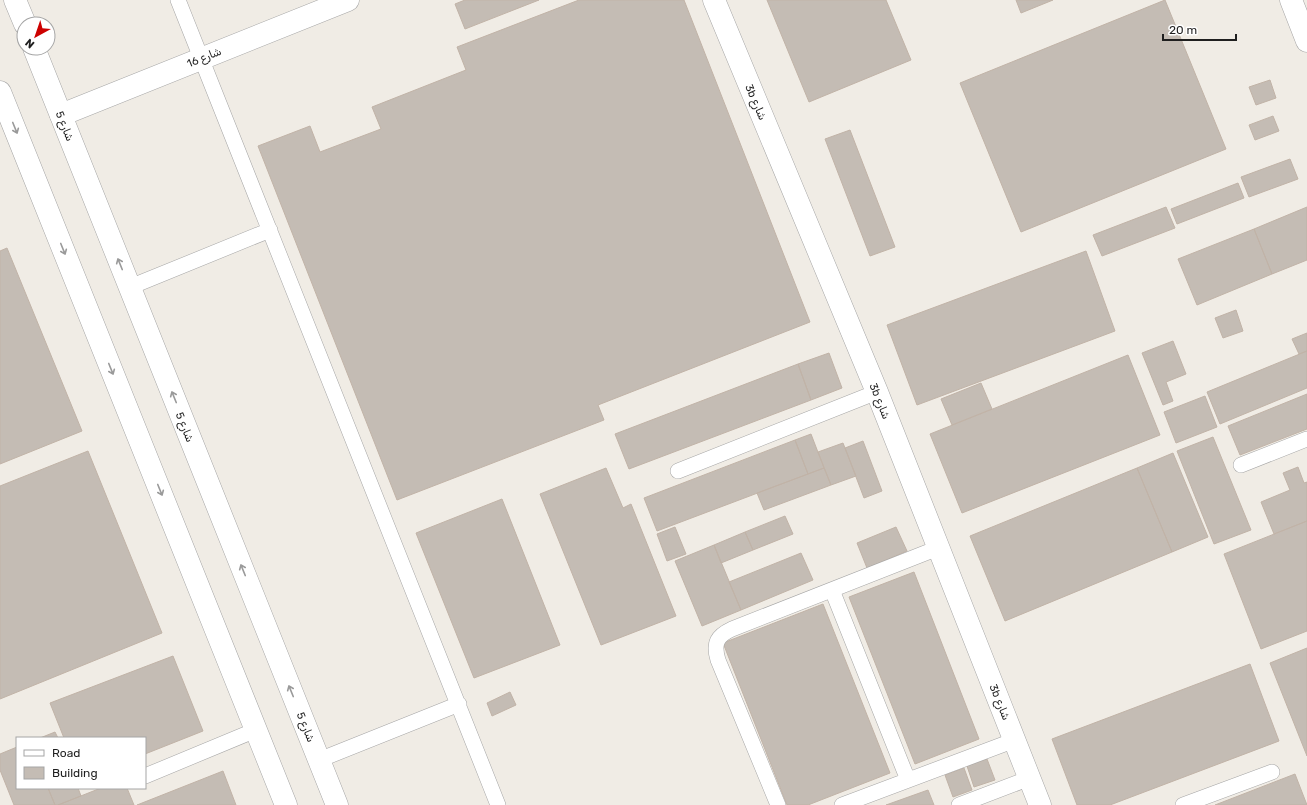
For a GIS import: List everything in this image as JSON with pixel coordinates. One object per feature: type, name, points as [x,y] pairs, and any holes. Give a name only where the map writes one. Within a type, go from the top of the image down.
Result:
[{"type":"street","points":[[15,0],[22,16]]},
{"type":"street","name":"شارع 16","points":[[61,115],[348,0]]},
{"type":"street","name":"3b شارع","points":[[714,0],[877,392],[1040,805]]},
{"type":"street","points":[[1291,0],[1307,41]]},
{"type":"street","name":"شارع 5","points":[[37,56],[337,805]]},
{"type":"street","points":[[0,92],[286,805]]},
{"type":"lane","points":[[178,0],[498,805]]},
{"type":"lane","points":[[130,287],[270,230]]},
{"type":"lane","points":[[678,470],[877,392]]},
{"type":"lane","points":[[1241,465],[1307,439]]},
{"type":"lane","points":[[778,805],[718,660],[715,650],[717,641],[724,633],[732,629],[938,548]]},
{"type":"lane","points":[[832,590],[908,780]]},
{"type":"lane","points":[[319,760],[459,704]]},
{"type":"lane","points":[[146,776],[256,730]]},
{"type":"lane","points":[[842,805],[1014,740]]},
{"type":"lane","points":[[1183,805],[1272,772]]},
{"type":"lane","points":[[959,805],[1030,778]]},
{"type":"building","points":[[465,0],[539,0],[465,29],[455,4]]},
{"type":"building","points":[[579,0],[684,0],[810,322],[598,405],[604,420],[397,500],[258,146],[310,126],[320,152],[381,129],[372,107],[466,70],[457,47]]},
{"type":"building","points":[[767,0],[886,0],[911,60],[809,102]]},
{"type":"building","points":[[1016,0],[1053,0],[1021,13]]},
{"type":"building","points":[[1165,0],[1226,149],[1021,232],[960,83]]},
{"type":"building","points":[[1270,80],[1276,98],[1256,105],[1249,87]]},
{"type":"building","points":[[1273,116],[1279,131],[1255,140],[1249,125]]},
{"type":"building","points":[[850,130],[895,247],[870,256],[825,139]]},
{"type":"building","points":[[1290,159],[1298,179],[1249,197],[1241,177]]},
{"type":"building","points":[[1238,183],[1244,198],[1177,224],[1171,209]]},
{"type":"building","points":[[1166,207],[1175,228],[1102,256],[1093,235]]},
{"type":"building","points":[[1307,207],[1307,260],[1272,274],[1254,229]]},
{"type":"building","points":[[1254,229],[1272,274],[1197,305],[1178,259]]},
{"type":"building","points":[[7,248],[82,431],[0,464],[0,251]]},
{"type":"building","points":[[1086,251],[1115,331],[917,405],[887,325]]},
{"type":"building","points":[[1236,310],[1243,331],[1223,338],[1215,318]]},
{"type":"building","points":[[1307,333],[1307,351],[1299,354],[1292,339]]},
{"type":"building","points":[[1173,341],[1186,374],[1166,382],[1173,401],[1163,405],[1142,353]]},
{"type":"building","points":[[1307,351],[1307,388],[1220,424],[1207,392]]},
{"type":"building","points":[[829,353],[842,388],[811,400],[798,364]]},
{"type":"building","points":[[1128,355],[1160,435],[962,513],[930,434]]},
{"type":"building","points":[[798,364],[811,400],[629,469],[615,434]]},
{"type":"building","points":[[981,383],[992,409],[952,425],[941,399]]},
{"type":"building","points":[[1307,394],[1307,429],[1240,455],[1228,426]]},
{"type":"building","points":[[1205,396],[1217,427],[1176,443],[1164,412]]},
{"type":"building","points":[[811,434],[824,468],[808,474],[795,440]]},
{"type":"building","points":[[1213,437],[1251,530],[1214,544],[1177,451]]},
{"type":"building","points":[[795,440],[808,474],[657,531],[644,498]]},
{"type":"building","points":[[863,441],[882,491],[864,498],[845,448]]},
{"type":"building","points":[[843,443],[856,476],[831,485],[818,452]]},
{"type":"building","points":[[88,451],[162,633],[0,699],[0,486]]},
{"type":"building","points":[[1173,453],[1208,537],[1172,552],[1137,468]]},
{"type":"building","points":[[1298,467],[1304,483],[1307,482],[1307,521],[1274,534],[1261,502],[1290,490],[1283,473]]},
{"type":"building","points":[[606,468],[623,508],[631,504],[676,616],[601,645],[540,494]]},
{"type":"building","points":[[824,468],[831,485],[764,510],[757,493]]},
{"type":"building","points":[[1137,468],[1172,552],[1005,621],[970,536]]},
{"type":"building","points":[[502,499],[560,645],[474,678],[416,533]]},
{"type":"building","points":[[785,516],[793,534],[753,550],[745,532]]},
{"type":"building","points":[[1307,521],[1307,631],[1261,649],[1224,554]]},
{"type":"building","points":[[675,527],[686,554],[667,561],[657,534]]},
{"type":"building","points":[[896,527],[907,551],[867,568],[857,543]]},
{"type":"building","points":[[745,532],[753,550],[721,563],[714,545]]},
{"type":"building","points":[[714,545],[741,610],[702,626],[675,561]]},
{"type":"building","points":[[801,553],[813,580],[741,610],[729,582]]},
{"type":"building","points":[[914,572],[979,739],[915,764],[849,597]]},
{"type":"building","points":[[823,604],[890,773],[808,805],[787,805],[723,643]]},
{"type":"building","points":[[1307,648],[1307,756],[1270,663]]},
{"type":"building","points":[[173,656],[203,731],[146,754],[146,737],[64,737],[50,703]]},
{"type":"building","points":[[1250,664],[1279,741],[1110,805],[1077,805],[1052,739]]},
{"type":"building","points":[[510,692],[516,705],[492,716],[487,703]]},
{"type":"building","points":[[55,732],[58,737],[42,737]]},
{"type":"building","points":[[16,747],[16,789],[48,789],[55,805],[14,805],[0,770],[0,754]]},
{"type":"building","points":[[987,759],[995,780],[974,787],[967,766]]},
{"type":"building","points":[[964,768],[972,790],[953,797],[945,775]]},
{"type":"building","points":[[223,771],[236,805],[137,805]]},
{"type":"building","points":[[1295,774],[1307,805],[1215,805]]},
{"type":"building","points":[[48,789],[78,789],[81,796],[55,805]]},
{"type":"building","points":[[98,789],[127,789],[134,805],[58,805]]},
{"type":"building","points":[[928,790],[934,805],[886,805]]}]
